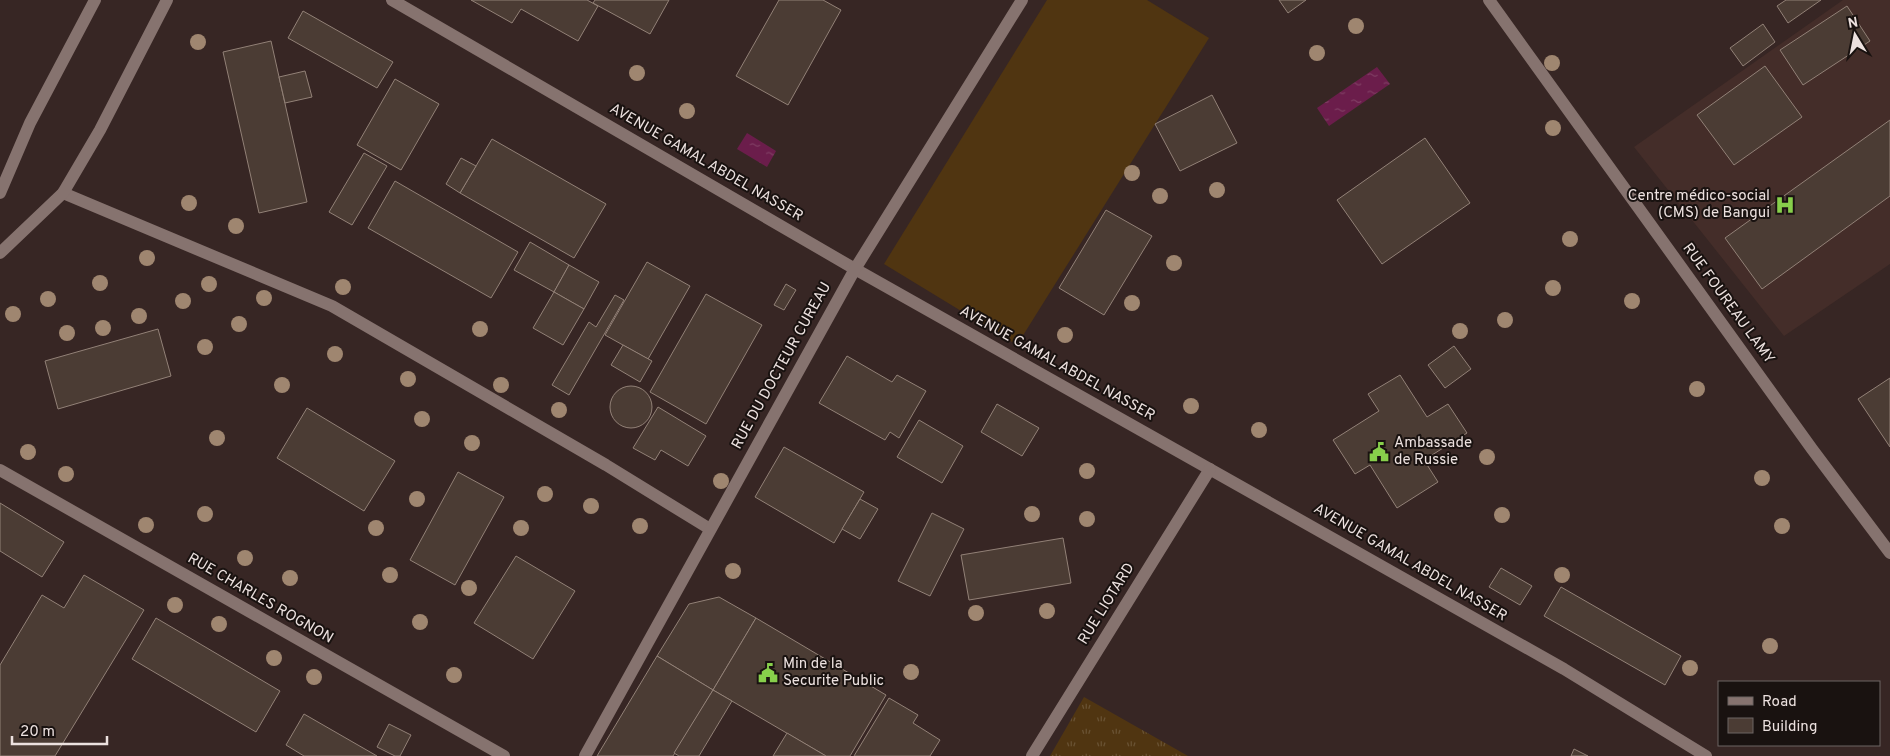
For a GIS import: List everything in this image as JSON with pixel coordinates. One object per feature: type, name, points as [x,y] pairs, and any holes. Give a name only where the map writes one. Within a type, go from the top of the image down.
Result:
[{"type":"street","points":[[0,193],[30,123],[95,0]]},
{"type":"street","points":[[0,253],[63,193],[100,130],[167,0]]},
{"type":"street","name":"AVENUE GAMAL ABDEL NASSER","points":[[392,0],[855,268],[1564,670],[1706,756]]},
{"type":"street","name":"RUE DU DOCTEUR CUREAU","points":[[584,756],[855,268],[1022,0]]},
{"type":"street","name":"RUE FOUREAU LAMY","points":[[1489,0],[1812,449],[1890,553]]},
{"type":"street","points":[[63,193],[332,306],[606,465],[710,529]]},
{"type":"street","name":"RUE LIOTARD","points":[[1032,756],[1210,469]]},
{"type":"street","name":"RUE CHARLES ROGNON","points":[[0,470],[504,756]]},
{"type":"shaded area","name":"Centre médico-social (CMS) de Bangui","points":[[1843,0],[1890,0],[1890,264],[1784,336],[1634,147]]},
{"type":"green space","points":[[1047,0],[1147,0],[1209,38],[1017,345],[884,264]]},
{"type":"green space","points":[[1084,697],[1188,756],[1050,756]]},
{"type":"water","points":[[1377,67],[1390,84],[1329,126],[1317,108]]},
{"type":"water","points":[[747,133],[776,151],[767,167],[737,149]]},
{"type":"building","points":[[471,0],[587,0],[598,6],[578,41],[521,9],[512,23]]},
{"type":"building","points":[[595,0],[669,0],[650,34],[593,3]]},
{"type":"building","points":[[779,0],[823,0],[841,10],[788,105],[736,76]]},
{"type":"building","points":[[1279,0],[1306,0],[1288,13]]},
{"type":"building","points":[[1786,0],[1821,0],[1788,23],[1777,6]]},
{"type":"building","points":[[1847,6],[1870,41],[1803,85],[1780,50]]},
{"type":"building","points":[[303,11],[393,62],[377,88],[288,38]]},
{"type":"building","points":[[1763,24],[1775,42],[1743,66],[1730,48]]},
{"type":"building","points":[[271,41],[307,202],[259,213],[223,52]]},
{"type":"building","points":[[1765,66],[1802,117],[1734,165],[1697,115]]},
{"type":"building","points":[[305,71],[312,97],[285,103],[279,77]]},
{"type":"building","points":[[395,79],[439,104],[401,170],[357,145]]},
{"type":"building","points":[[1212,95],[1237,143],[1180,171],[1155,124]]},
{"type":"building","points":[[1890,120],[1890,196],[1762,289],[1725,238]]},
{"type":"building","points":[[1425,138],[1470,203],[1382,264],[1337,200]]},
{"type":"building","points":[[492,139],[606,204],[574,258],[460,193]]},
{"type":"building","points":[[364,153],[387,166],[352,225],[329,212]]},
{"type":"building","points":[[461,158],[476,166],[460,193],[446,184]]},
{"type":"building","points":[[395,181],[518,252],[491,298],[368,228]]},
{"type":"building","points":[[1106,210],[1152,236],[1104,315],[1059,288]]},
{"type":"building","points":[[530,242],[569,265],[554,292],[514,270]]},
{"type":"building","points":[[647,262],[690,286],[648,359],[605,335]]},
{"type":"building","points":[[569,265],[599,282],[584,309],[554,292]]},
{"type":"building","points":[[786,284],[796,290],[784,310],[774,305]]},
{"type":"building","points":[[554,292],[584,309],[563,345],[533,328]]},
{"type":"building","points":[[706,294],[762,325],[706,424],[650,392]]},
{"type":"building","points":[[615,295],[624,300],[569,395],[552,385],[589,322],[596,327]]},
{"type":"building","points":[[158,329],[171,376],[58,409],[45,361]]},
{"type":"building","points":[[623,345],[652,361],[640,382],[611,365]]},
{"type":"building","points":[[1454,346],[1471,369],[1445,388],[1428,365]]},
{"type":"building","points":[[847,356],[892,382],[897,375],[926,391],[899,438],[890,432],[885,440],[819,403]]},
{"type":"building","points":[[1400,375],[1427,417],[1448,404],[1467,433],[1424,460],[1438,482],[1397,508],[1370,465],[1355,474],[1333,440],[1379,411],[1368,394]]},
{"type":"building","points":[[1890,378],[1890,447],[1858,399]]},
{"type":"building","points":[[627,386],[635,386],[646,392],[652,407],[646,422],[635,428],[627,428],[616,422],[610,411],[610,403],[616,392]]},
{"type":"building","points":[[997,404],[1039,428],[1022,456],[981,432]]},
{"type":"building","points":[[658,407],[706,436],[688,466],[661,450],[655,460],[633,448]]},
{"type":"building","points":[[307,408],[395,461],[364,511],[277,458]]},
{"type":"building","points":[[919,420],[963,446],[942,483],[897,457]]},
{"type":"building","points":[[784,447],[864,492],[834,543],[755,497]]},
{"type":"building","points":[[458,472],[504,497],[455,585],[410,560]]},
{"type":"building","points":[[860,499],[878,509],[860,539],[842,529]]},
{"type":"building","points":[[0,503],[64,542],[42,577],[0,551]]},
{"type":"building","points":[[932,513],[964,529],[930,596],[898,581]]},
{"type":"building","points":[[1063,538],[1071,583],[969,600],[961,555]]},
{"type":"building","points":[[516,556],[575,591],[533,659],[474,623]]},
{"type":"building","points":[[1501,568],[1532,586],[1520,605],[1489,587]]},
{"type":"building","points":[[84,575],[144,610],[55,756],[0,756],[0,665],[42,595],[64,608]]},
{"type":"building","points":[[1561,587],[1681,656],[1665,685],[1544,616]]},
{"type":"building","points":[[719,597],[756,618],[713,690],[657,656],[689,604]]},
{"type":"building","points":[[156,618],[280,691],[256,732],[132,659]]},
{"type":"building","points":[[756,618],[886,695],[850,756],[826,756],[713,690]]},
{"type":"building","points":[[657,656],[713,690],[673,756],[597,756]]},
{"type":"building","points":[[713,690],[732,701],[699,756],[679,756],[674,753]]},
{"type":"building","points":[[889,698],[918,715],[913,723],[940,740],[930,756],[854,756]]},
{"type":"building","points":[[304,714],[377,756],[304,756],[286,745]]},
{"type":"building","points":[[389,724],[411,735],[400,756],[395,756],[377,747]]},
{"type":"building","points":[[787,733],[826,756],[773,756]]},
{"type":"building","points":[[1574,749],[1588,756],[1571,756]]},
{"type":"place","name":"Centre médico-social (CMS) de Bangui","points":[[1785,205]]},
{"type":"place","name":"Ambassade de Russie","points":[[1379,452]]},
{"type":"place","name":"Min de la Securite Public","points":[[768,673]]}]
